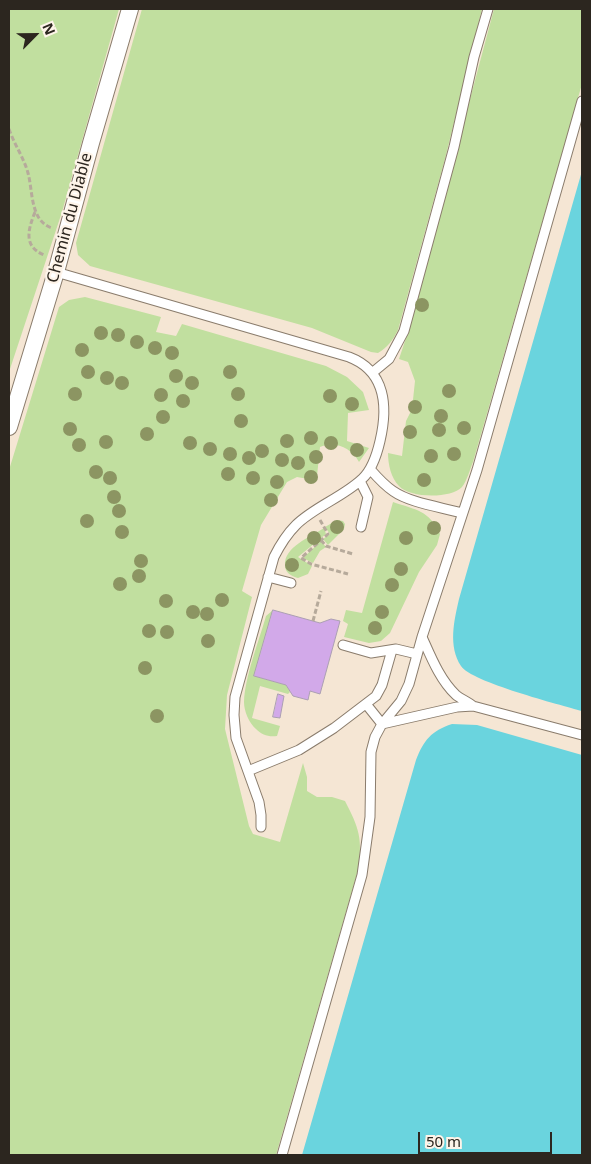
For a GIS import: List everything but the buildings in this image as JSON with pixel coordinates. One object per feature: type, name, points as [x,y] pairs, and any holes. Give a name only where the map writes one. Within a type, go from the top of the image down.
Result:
[{"type":"street","name":"Chemin du Diable","points":[[9,427],[57,267],[130,9]]},
{"type":"lane","points":[[372,373],[390,359],[404,331],[454,147],[474,57],[488,9]]},
{"type":"lane","points":[[282,1155],[362,875],[370,817],[371,752],[375,737],[382,724],[401,701],[409,684],[422,637],[477,470],[582,101]]},
{"type":"lane","points":[[57,267],[349,357],[361,362],[372,373],[383,396],[384,425],[378,450],[370,469],[360,481],[297,524],[285,537],[274,557],[268,577],[235,698],[234,715],[236,738],[259,802],[261,827]]},
{"type":"lane","points":[[370,469],[383,484],[395,493],[462,513]]},
{"type":"lane","points":[[360,481],[368,497],[361,527]]},
{"type":"lane","points":[[268,577],[291,583]]},
{"type":"lane","points":[[422,637],[435,665],[449,687],[457,696],[473,706]]},
{"type":"lane","points":[[343,645],[371,653],[392,650],[417,654]]},
{"type":"lane","points":[[248,771],[299,750],[334,728],[366,704],[379,692],[392,650]]},
{"type":"lane","points":[[366,704],[382,724]]},
{"type":"lane","points":[[382,724],[457,707],[473,706],[582,735]]},
{"type":"path","points":[[9,129],[28,172],[35,212],[39,220],[49,228],[67,232]]},
{"type":"path","points":[[35,212],[29,227],[29,239],[34,249],[57,267]]},
{"type":"path","points":[[324,528],[328,534],[301,558],[312,564],[348,574]]},
{"type":"path","points":[[321,540],[326,546],[353,554]]},
{"type":"path","points":[[313,621],[321,591]]},
{"type":"green space","points":[[9,9],[119,9],[62,212],[9,372]]},
{"type":"green space","points":[[142,9],[482,9],[445,159],[398,330],[390,343],[382,351],[378,353],[371,352],[312,328],[90,266],[78,255],[76,243]]},
{"type":"green space","points":[[494,9],[582,9],[582,84],[468,475],[462,487],[457,491],[440,495],[420,495],[404,490],[396,483],[389,462],[388,453],[402,456],[406,421],[412,409],[415,381],[408,362],[399,359],[408,332]]},
{"type":"green space","points":[[85,297],[161,317],[156,332],[176,336],[182,324],[326,366],[347,377],[363,392],[369,410],[348,413],[347,441],[369,448],[359,462],[347,449],[337,445],[331,444],[320,447],[317,476],[308,479],[297,477],[287,482],[261,525],[242,591],[252,597],[227,695],[225,729],[249,826],[253,834],[280,842],[303,763],[307,777],[307,791],[317,797],[332,797],[345,801],[357,827],[360,842],[358,870],[276,1155],[9,1155],[9,470],[59,307],[69,300]]},
{"type":"green space","points":[[393,502],[415,509],[426,515],[436,526],[440,534],[437,545],[419,572],[390,633],[381,641],[369,643],[344,637],[348,624],[343,621],[346,610],[362,613]]},
{"type":"green space","points":[[337,520],[343,521],[345,524],[344,529],[328,545],[323,539],[330,534],[325,527]]},
{"type":"green space","points":[[324,528],[326,534],[298,557],[312,566],[308,574],[298,578],[289,574],[285,565],[289,553],[299,543]]},
{"type":"green space","points":[[321,541],[326,547],[320,551],[313,563],[303,558]]},
{"type":"green space","points":[[273,610],[254,676],[286,685],[290,692],[288,694],[260,686],[252,718],[280,726],[277,736],[268,736],[258,731],[251,724],[247,717],[244,702],[250,670],[266,616]]},
{"type":"water","points":[[582,171],[582,711],[498,686],[468,672],[461,666],[457,658],[454,650],[453,633],[459,599]]},
{"type":"water","points":[[452,724],[477,725],[582,755],[582,1155],[302,1155],[416,760],[425,742],[433,733]]}]
